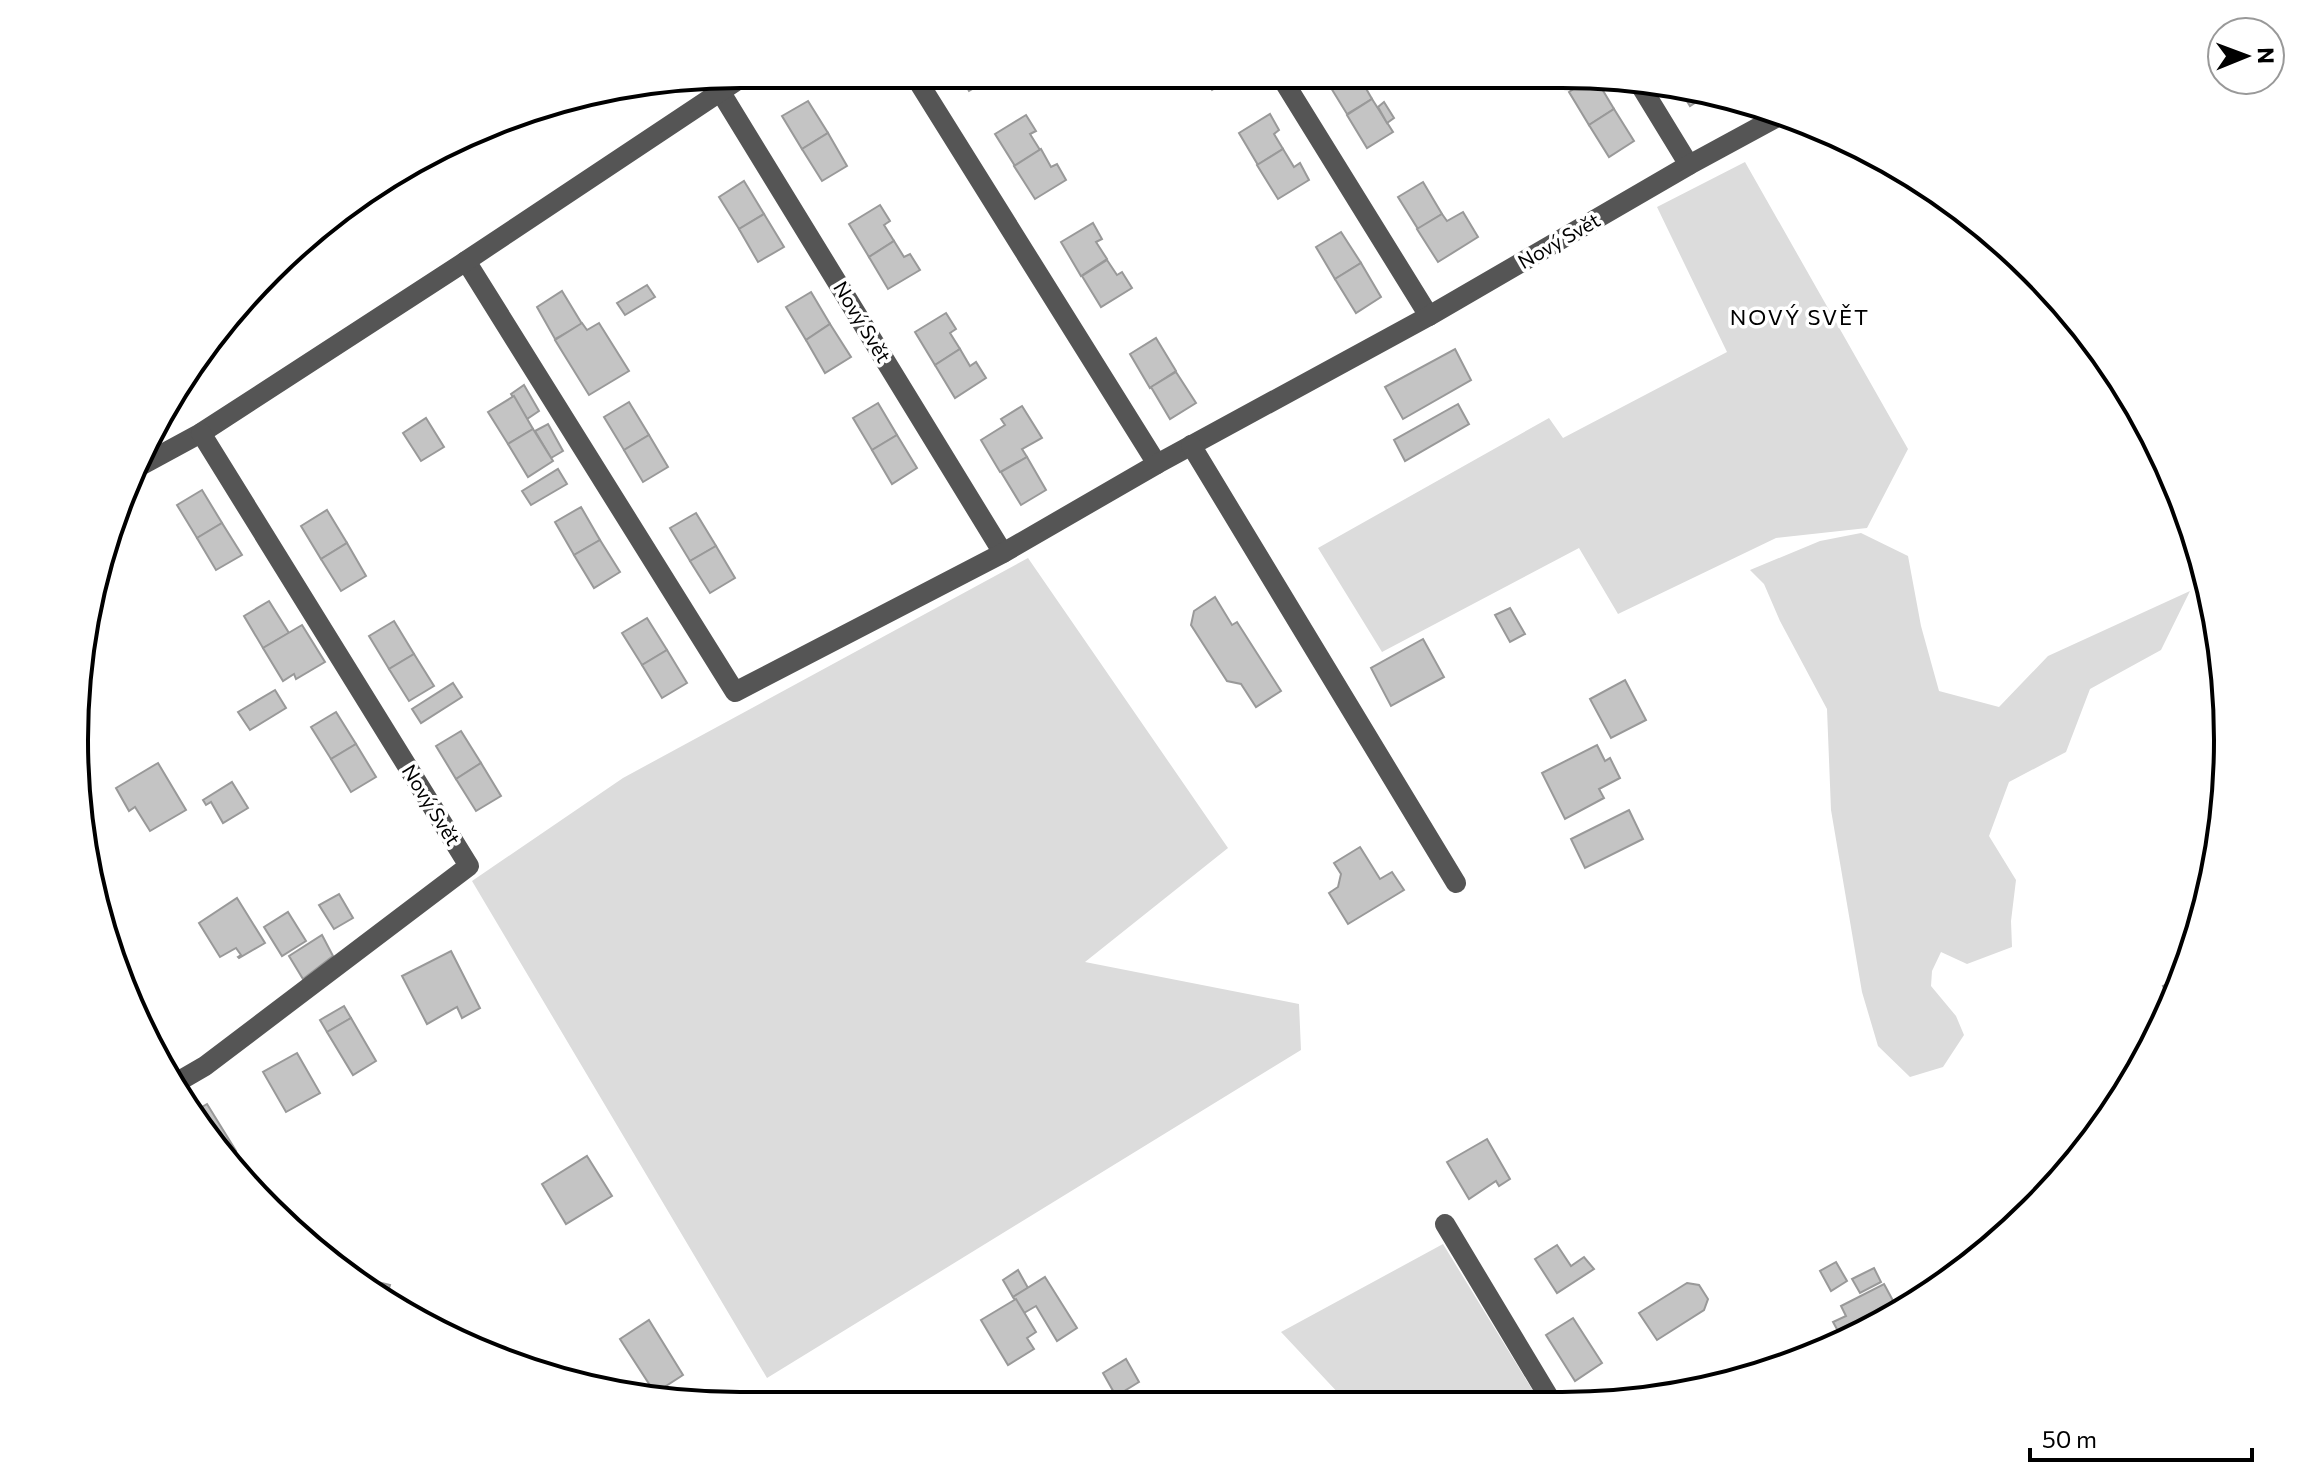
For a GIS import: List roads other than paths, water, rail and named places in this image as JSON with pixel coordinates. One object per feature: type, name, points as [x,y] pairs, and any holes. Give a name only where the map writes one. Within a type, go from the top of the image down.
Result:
[{"type":"street","points":[[151,460],[201,433],[724,88]]},
{"type":"street","points":[[922,88],[1157,464]]},
{"type":"street","points":[[1288,88],[1429,316]]},
{"type":"street","name":"Nový Svět","points":[[720,91],[1003,553]]},
{"type":"street","points":[[1645,94],[1689,165]]},
{"type":"street","name":"Nový Svět","points":[[466,261],[735,692],[1003,553],[1191,445],[1429,316],[1768,122]]},
{"type":"street","name":"Nový Svět","points":[[183,1079],[205,1066],[469,866],[201,433]]},
{"type":"street","points":[[1191,445],[1456,883]]},
{"type":"street","points":[[1445,1224],[1546,1392]]},
{"type":"district","name":"NOVÝ SVĚT","points":[[1800,317]]}]
